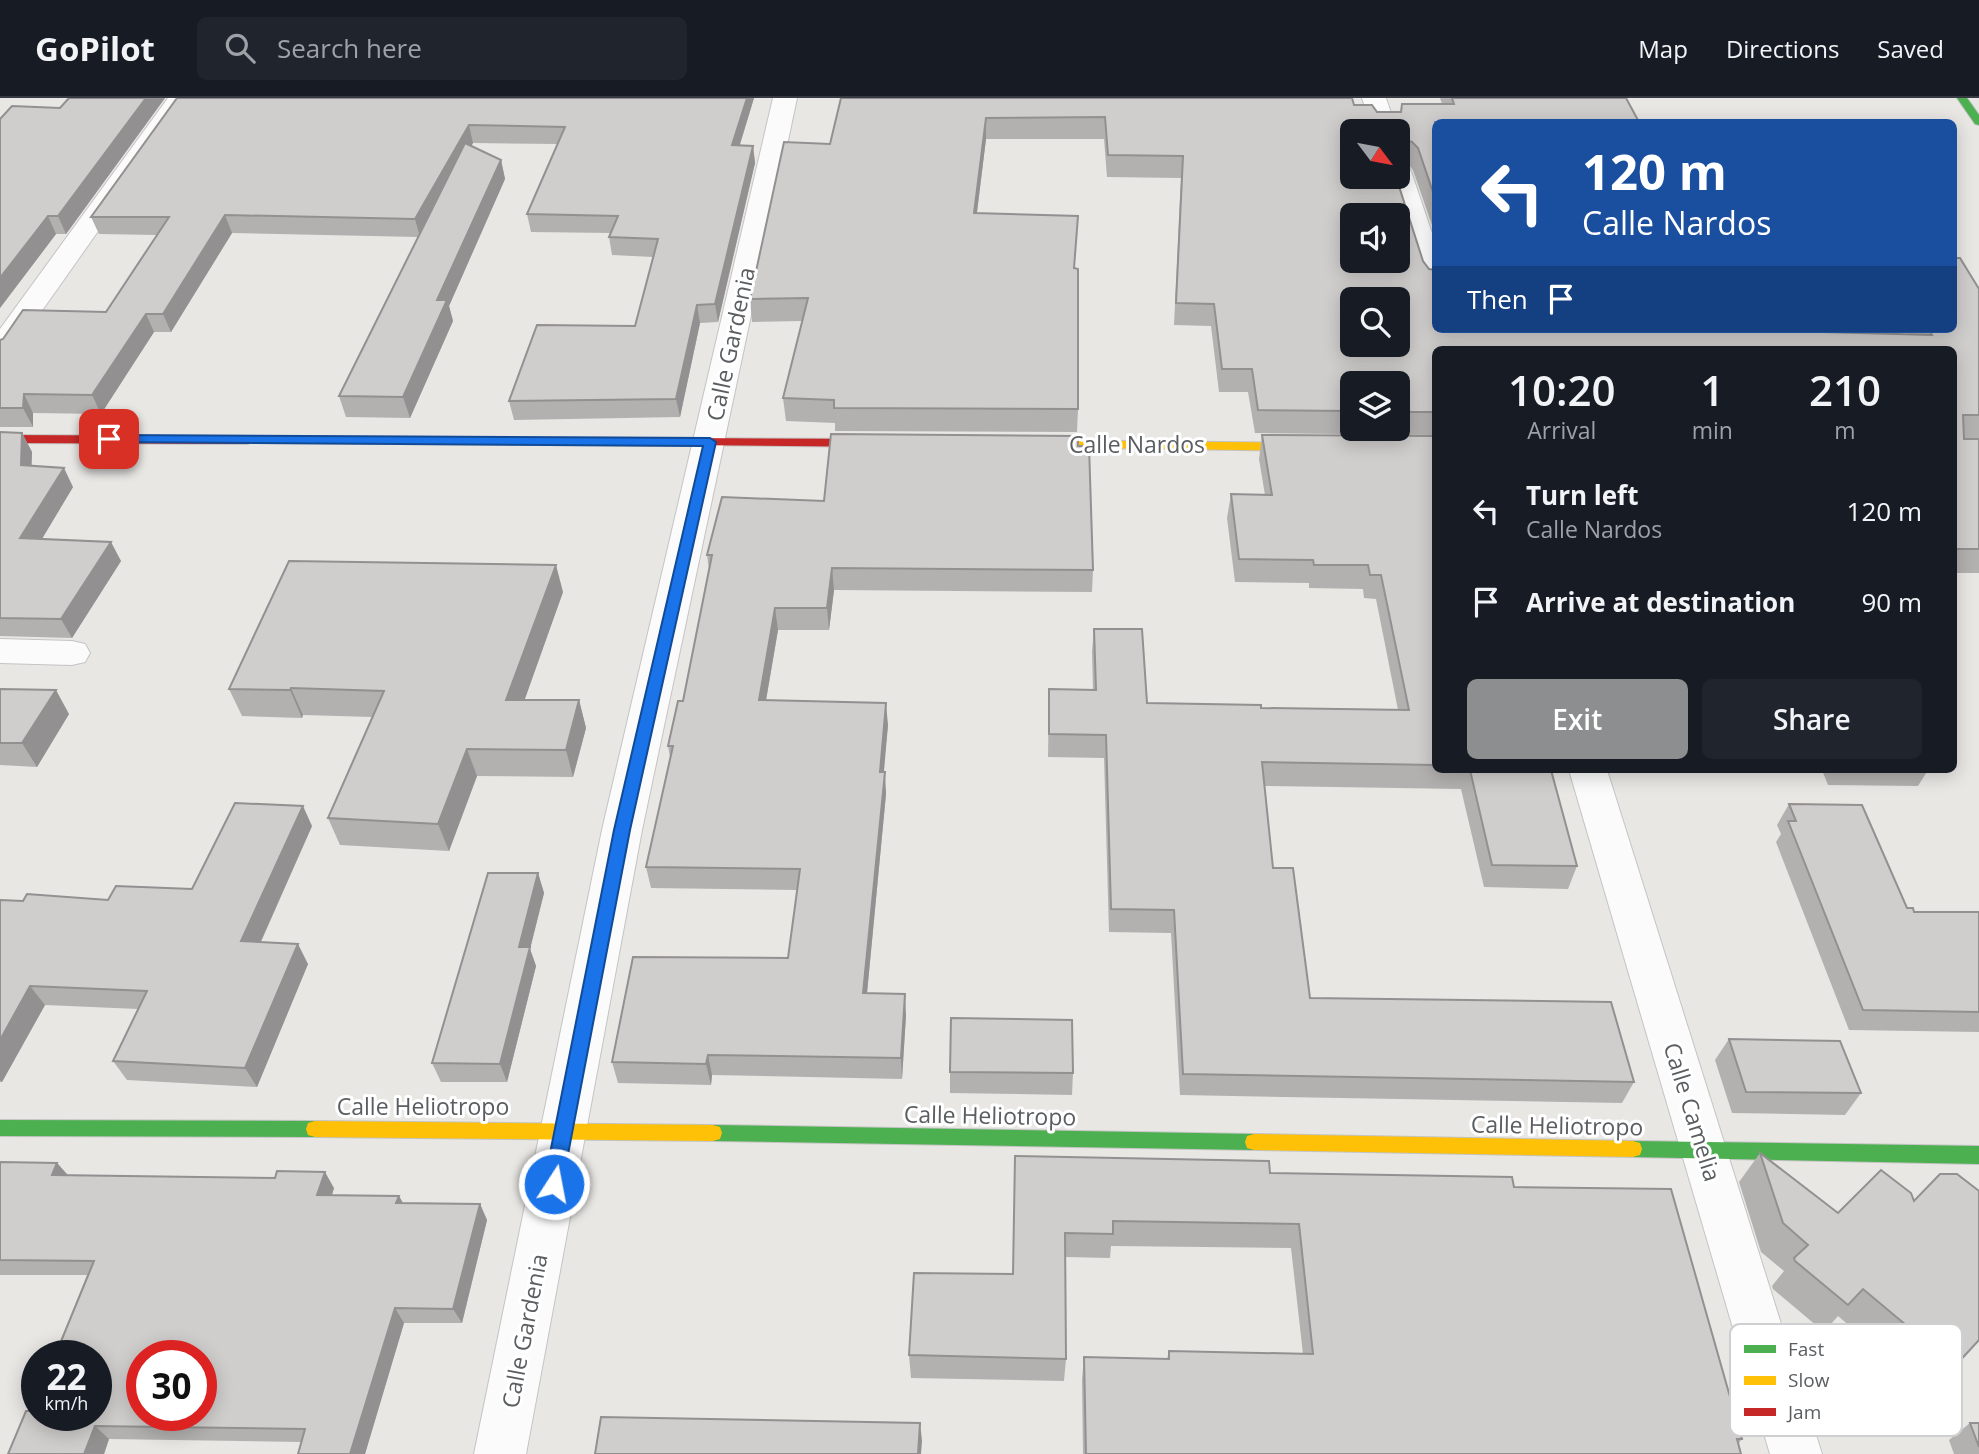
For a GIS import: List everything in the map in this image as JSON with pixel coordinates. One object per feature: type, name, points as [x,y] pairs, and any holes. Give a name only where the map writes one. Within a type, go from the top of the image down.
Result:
[{"type":"street","points":[[0,350],[180,98]]},
{"type":"street","name":"Calle Gardenia","points":[[500,1454],[622,830],[785,98]]},
{"type":"street","points":[[1374,98],[1381,119]]},
{"type":"street","points":[[1962,98],[1979,122]]},
{"type":"street","points":[[1404,189],[1432,274]]},
{"type":"street","points":[[0,439],[905,444]]},
{"type":"street","name":"Calle Nardos","points":[[1017,444],[1337,447]]},
{"type":"street","points":[[0,651],[72,653]]},
{"type":"street","name":"Calle Camelia","points":[[1589,773],[1757,1324]]},
{"type":"street","name":"Calle Heliotropo","points":[[0,1128],[565,1130],[1979,1155]]},
{"type":"street","name":"Calle Camelia","points":[[1791,1436],[1796,1454]]},
{"type":"building","points":[[69,98],[146,98],[58,216],[48,216],[0,278],[0,119],[12,106],[60,108]]},
{"type":"building","points":[[177,98],[747,98],[732,145],[753,146],[715,304],[697,305],[676,399],[509,401],[537,325],[635,326],[658,239],[609,237],[618,216],[527,214],[565,127],[469,125],[415,219],[225,215],[163,314],[146,314],[92,395],[24,394],[23,408],[0,408],[0,340],[23,310],[106,312],[169,217],[91,217]]},
{"type":"building","points":[[841,98],[1352,98],[1354,105],[1372,105],[1377,112],[1401,112],[1402,104],[1454,104],[1452,98],[1626,98],[1637,119],[1432,119],[1432,189],[1418,148],[1410,141],[1410,119],[1340,119],[1340,189],[1400,189],[1404,203],[1340,203],[1340,273],[1410,273],[1410,221],[1423,261],[1432,270],[1432,333],[1932,335],[1931,333],[1957,333],[1957,258],[1960,258],[1979,289],[1979,415],[1963,415],[1964,439],[1979,439],[1979,549],[1957,549],[1957,346],[1432,346],[1432,412],[1410,412],[1410,371],[1340,371],[1340,411],[1258,410],[1252,369],[1222,369],[1214,304],[1176,303],[1183,156],[1108,155],[1105,117],[986,118],[974,213],[1078,216],[1074,268],[1078,269],[1078,409],[834,408],[834,400],[783,398],[808,298],[750,299],[784,142],[830,144]]},
{"type":"building","points":[[465,143],[501,160],[437,300],[447,300],[403,397],[339,396]]},
{"type":"building","points":[[0,432],[22,433],[21,465],[64,468],[20,538],[111,542],[61,619],[0,618]]},
{"type":"building","points":[[831,434],[1078,436],[1078,446],[1089,446],[1093,570],[832,568],[827,608],[775,608],[759,700],[886,703],[880,772],[885,772],[863,993],[905,994],[901,1058],[708,1055],[706,1064],[612,1062],[633,957],[788,958],[800,869],[646,867],[673,746],[668,746],[678,701],[683,701],[712,555],[707,555],[722,497],[824,501]]},
{"type":"building","points":[[1262,435],[1340,435],[1340,441],[1410,441],[1410,436],[1432,436],[1432,765],[1262,762],[1273,868],[1293,868],[1310,998],[1611,1002],[1634,1082],[1183,1074],[1174,910],[1111,909],[1106,735],[1049,734],[1049,689],[1096,690],[1094,629],[1142,629],[1147,703],[1409,710],[1381,575],[1370,575],[1368,565],[1314,565],[1313,560],[1239,559],[1231,494],[1272,495]]},
{"type":"building","points":[[289,561],[556,565],[506,700],[579,700],[566,750],[467,749],[438,824],[328,818],[384,691],[229,689]]},
{"type":"building","points":[[0,689],[56,690],[22,743],[0,743]]},
{"type":"building","points":[[1471,773],[1552,773],[1577,866],[1492,865]]},
{"type":"building","points":[[235,803],[303,806],[241,941],[298,944],[245,1068],[113,1061],[147,991],[30,986],[0,1040],[0,900],[23,901],[27,894],[108,900],[116,886],[192,889]]},
{"type":"building","points":[[1789,804],[1862,805],[1907,908],[1913,908],[1914,912],[1979,912],[1979,1012],[1863,1010],[1788,821],[1796,821]]},
{"type":"building","points":[[488,873],[538,873],[519,947],[530,947],[500,1064],[432,1063]]},
{"type":"building","points":[[951,1018],[1072,1020],[1073,1073],[950,1072]]},
{"type":"building","points":[[1729,1039],[1840,1041],[1861,1093],[1746,1092]]},
{"type":"building","points":[[1760,1153],[1838,1213],[1881,1170],[1911,1193],[1914,1201],[1940,1174],[1957,1174],[1979,1191],[1979,1340],[1962,1358],[1962,1324],[1905,1324],[1863,1289],[1848,1305],[1795,1261],[1794,1258],[1808,1245],[1783,1223]]},
{"type":"building","points":[[1015,1156],[1269,1161],[1270,1173],[1512,1177],[1514,1187],[1671,1189],[1730,1397],[1730,1436],[1741,1436],[1742,1439],[1737,1439],[1741,1454],[1086,1454],[1084,1357],[1169,1359],[1169,1351],[1313,1354],[1299,1224],[1113,1221],[1113,1234],[1065,1233],[1066,1359],[909,1355],[914,1273],[1013,1274]]},
{"type":"building","points":[[0,1162],[57,1163],[52,1175],[275,1178],[277,1171],[325,1172],[317,1195],[399,1196],[396,1203],[480,1204],[453,1309],[395,1308],[350,1454],[298,1454],[305,1429],[217,1428],[217,1340],[126,1340],[126,1426],[112,1426],[112,1340],[62,1340],[94,1261],[0,1260]]},
{"type":"building","points":[[601,1417],[920,1423],[918,1454],[595,1454]]},
{"type":"building","points":[[21,1423],[21,1431],[93,1431],[84,1454],[8,1454]]},
{"type":"building","points":[[1970,1423],[1979,1423],[1979,1447]]},
{"type":"traffic: fast","points":[[1962,98],[1979,122]]},
{"type":"traffic: fast","points":[[0,1128],[315,1129]]},
{"type":"traffic: fast","points":[[713,1133],[1254,1142]]},
{"type":"traffic: fast","points":[[1633,1149],[1979,1155]]},
{"type":"traffic: slow","points":[[248,440],[689,442]]},
{"type":"traffic: slow","points":[[1028,444],[1314,447]]},
{"type":"traffic: slow","points":[[315,1129],[713,1133]]},
{"type":"traffic: slow","points":[[1254,1142],[1633,1149]]},
{"type":"traffic: jam","points":[[0,439],[248,440]]},
{"type":"traffic: jam","points":[[689,442],[883,443]]},
{"type":"route","points":[[109,439],[710,442],[622,830],[554,1184]]}]
